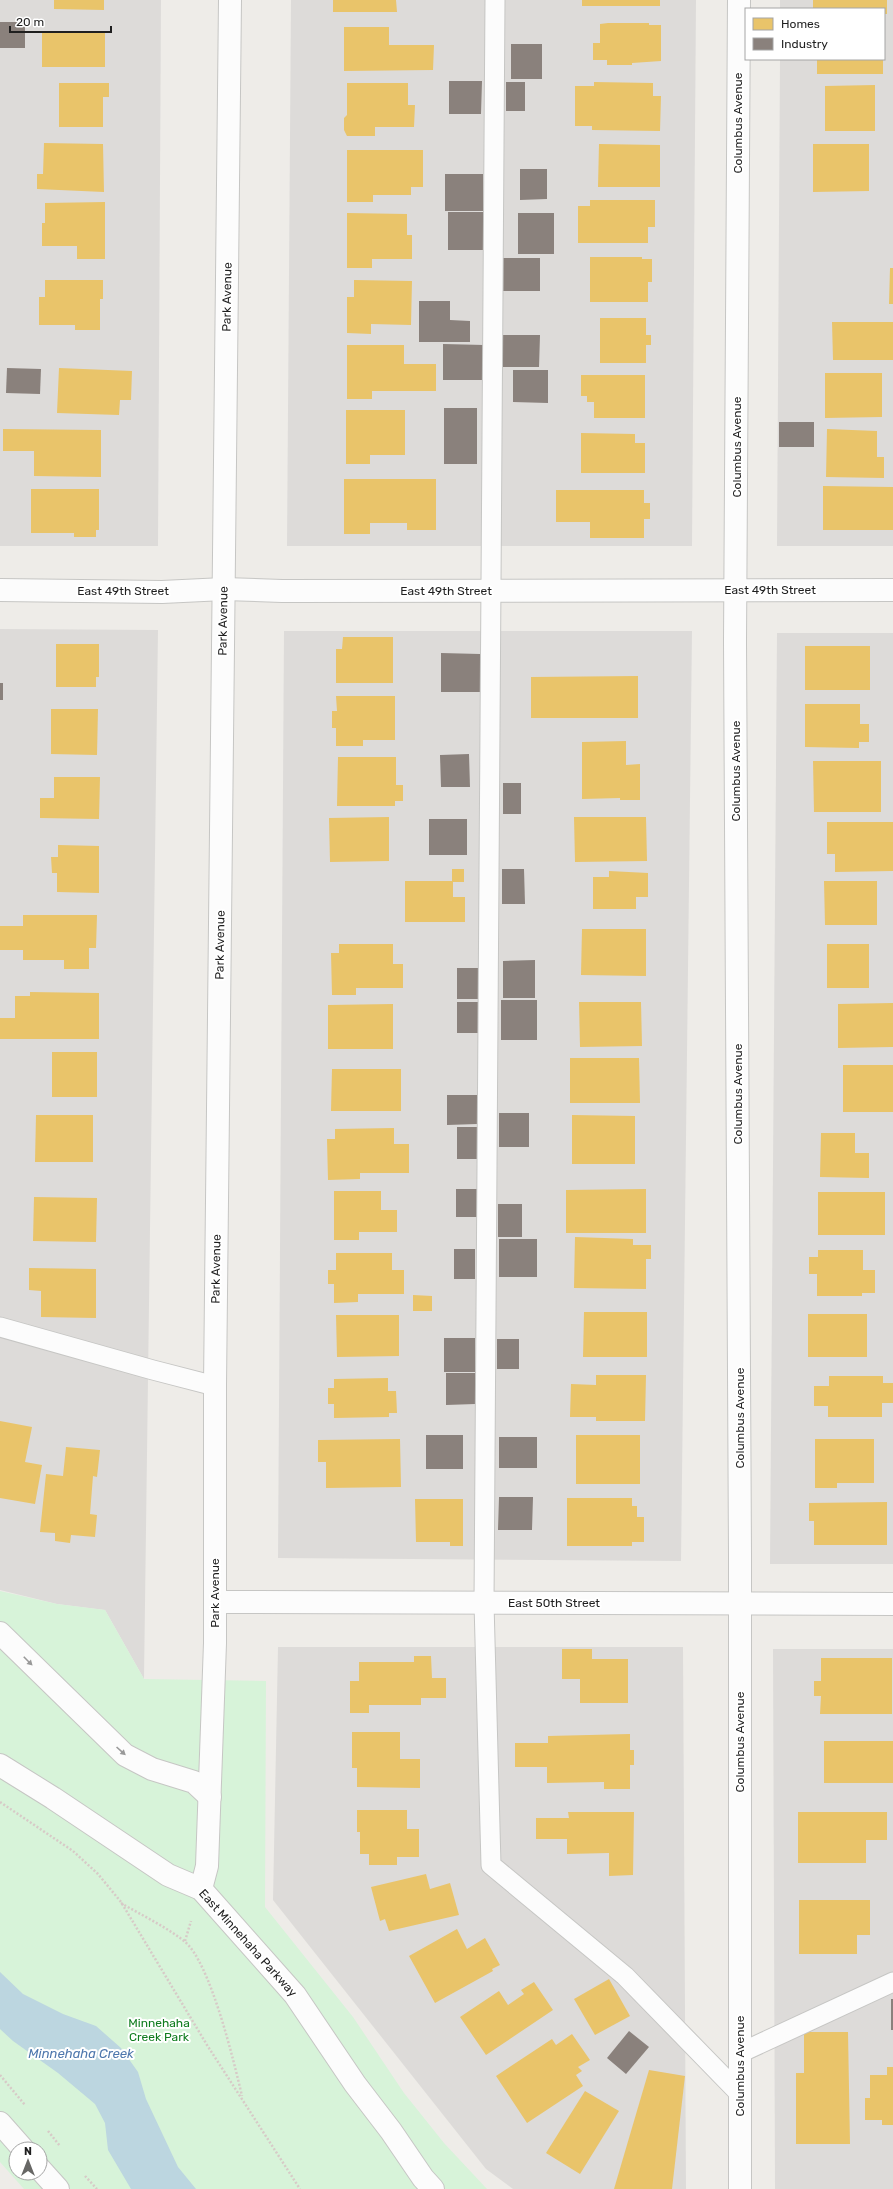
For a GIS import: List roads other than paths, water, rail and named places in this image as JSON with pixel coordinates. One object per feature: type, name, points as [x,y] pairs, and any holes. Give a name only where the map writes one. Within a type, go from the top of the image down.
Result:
[{"type":"street","name":"Park Avenue","points":[[201,1889],[207,1866],[215,1602],[215,1386],[230,0]]},
{"type":"street","name":"Columbus Avenue","points":[[739,0],[736,590],[740,1604],[740,2189]]},
{"type":"street","name":"East 49th Street","points":[[0,590],[162,592],[224,589],[491,591],[893,590]]},
{"type":"street","name":"East 50th Street","points":[[215,1602],[893,1604]]},
{"type":"street","points":[[0,1633],[125,1755],[152,1769],[194,1782],[210,1797]]},
{"type":"street","name":"East Minnehaha Parkway","points":[[0,1765],[53,1798],[168,1875],[201,1889],[295,1995],[355,2084],[390,2130],[423,2178],[433,2189]]},
{"type":"street","points":[[0,2123],[16,2141]]},
{"type":"street","points":[[48,2178],[58,2189]]},
{"type":"lane","points":[[495,0],[484,1603],[491,1865],[625,1976],[740,2094]]},
{"type":"lane","points":[[0,1327],[215,1386]]},
{"type":"lane","points":[[740,2053],[893,1982]]},
{"type":"water","name":"Minnehaha Creek","points":[[0,1972],[23,1994],[63,2014],[96,2026],[121,2048],[138,2072],[146,2099],[178,2167],[196,2189],[131,2189],[108,2150],[105,2123],[95,2104],[58,2073],[13,2041],[0,2029]]},
{"type":"park label","name":"Minnehaha Creek Park","points":[[159,2030]]}]
